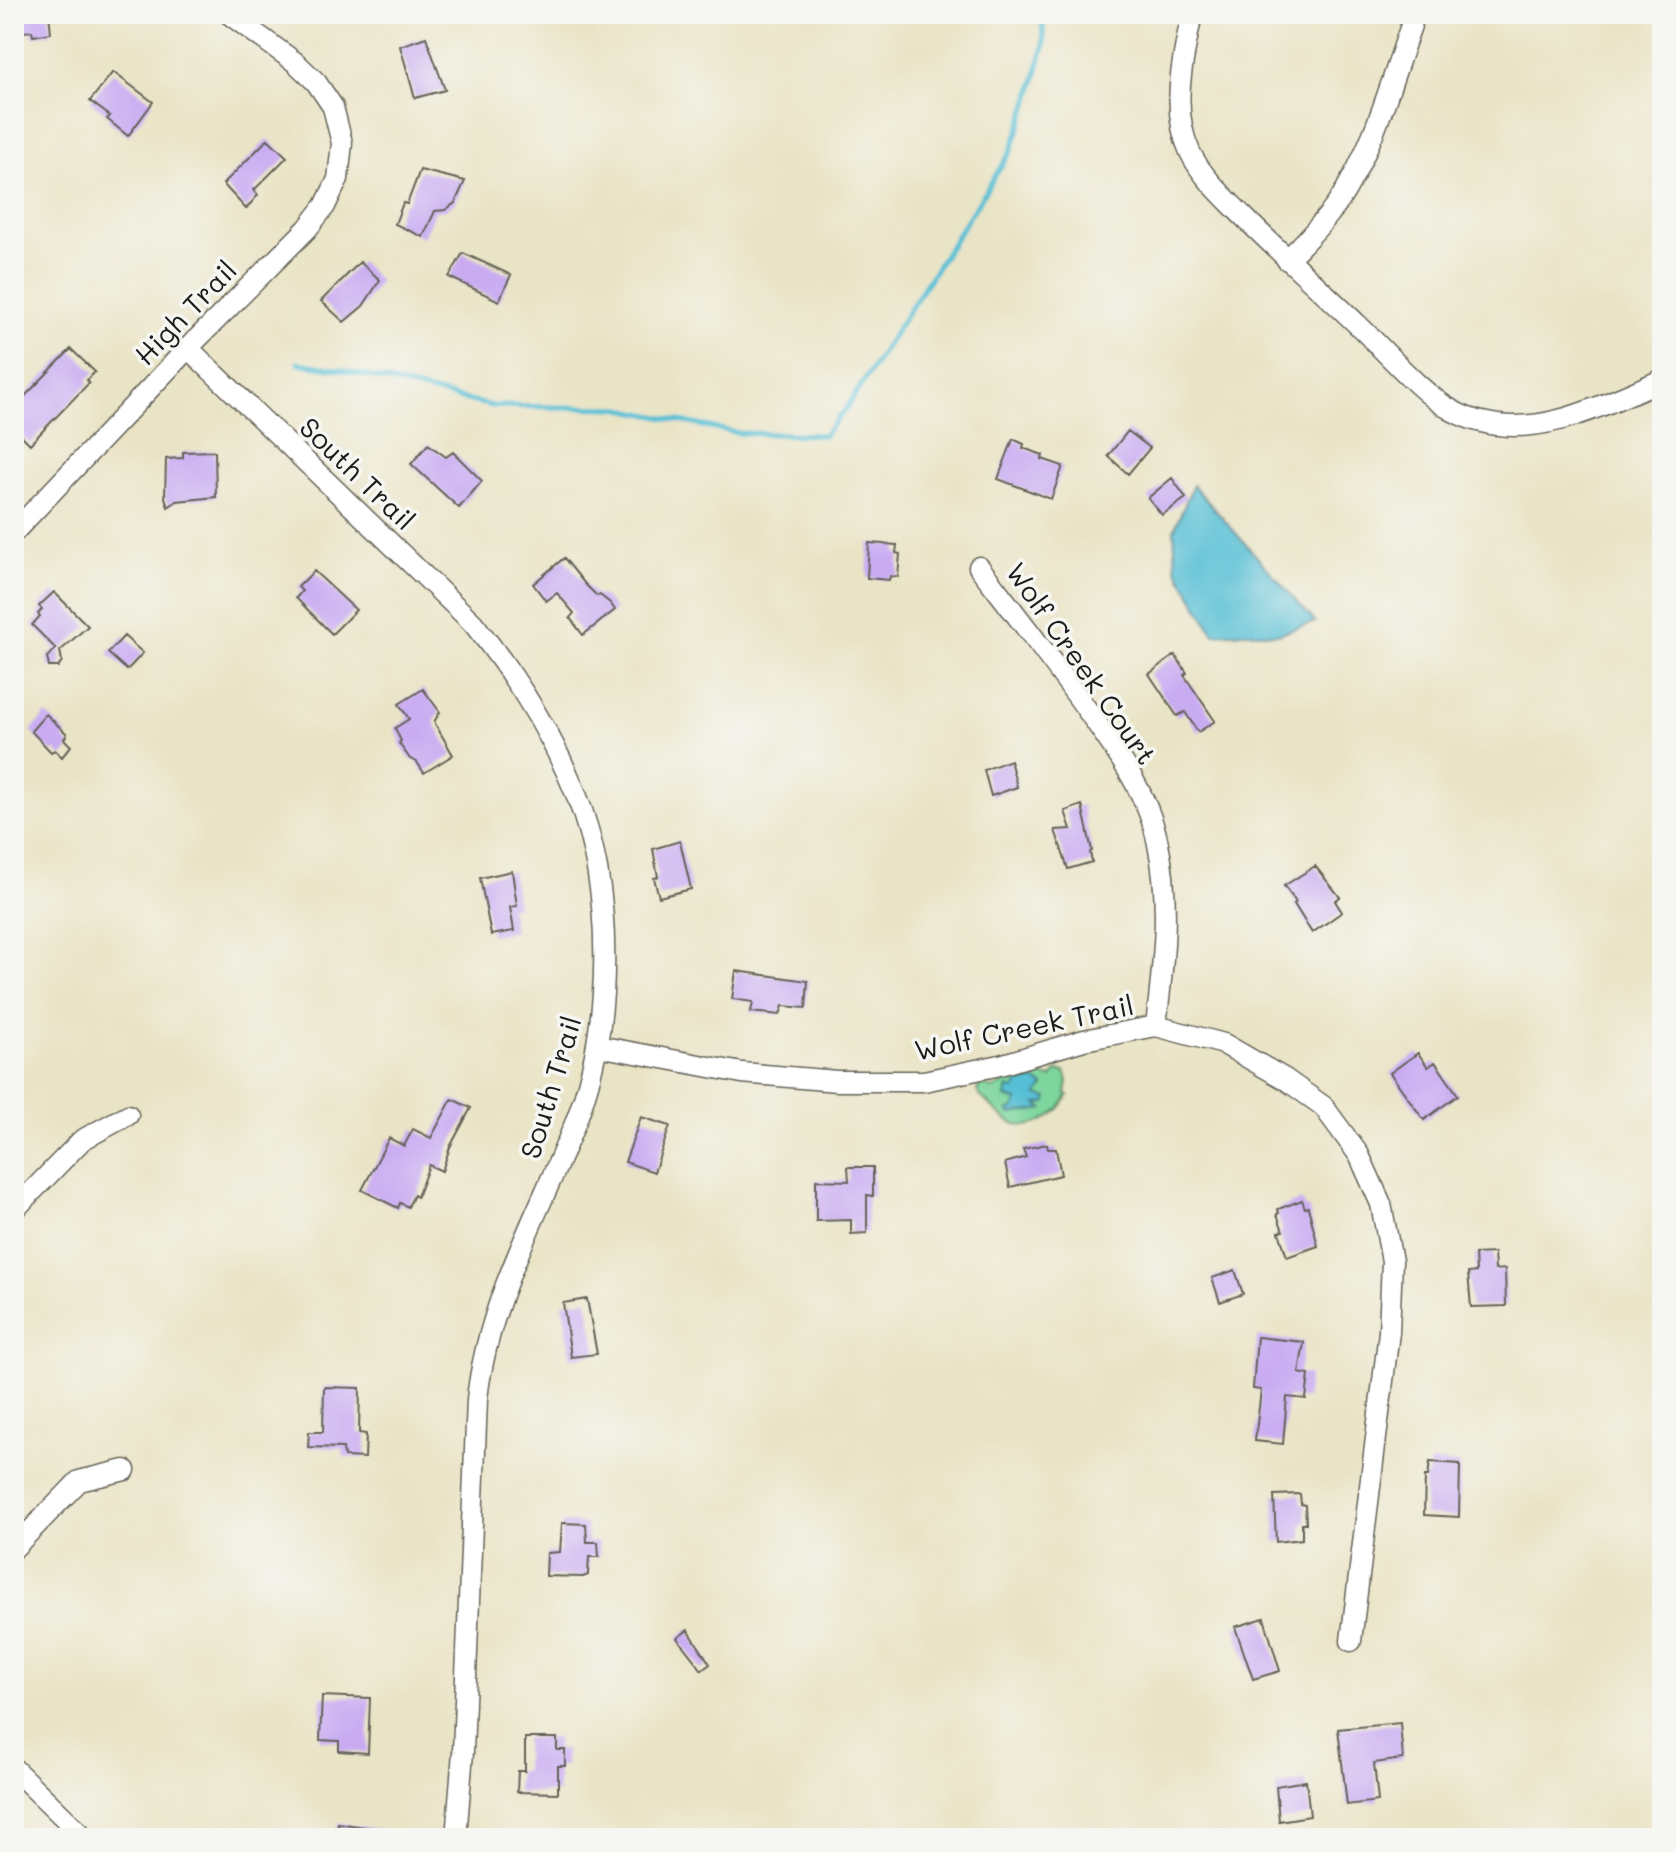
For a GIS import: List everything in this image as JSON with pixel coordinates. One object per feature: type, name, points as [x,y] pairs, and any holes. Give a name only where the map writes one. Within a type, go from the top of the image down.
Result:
[{"type":"street","name":"High Trail","points":[[14,532],[188,348],[307,229],[325,206],[338,179],[342,143],[333,107],[316,82],[295,62],[229,14]]},
{"type":"street","points":[[1192,14],[1180,85],[1180,114],[1189,151],[1211,183],[1287,260],[1452,411],[1482,422],[1511,427],[1540,426],[1662,380]]},
{"type":"street","points":[[1287,260],[1335,207],[1353,178],[1368,146],[1415,14]]},
{"type":"street","name":"South Trail","points":[[188,348],[473,623],[502,659],[555,747],[577,796],[592,849],[603,947],[603,1003],[598,1046],[575,1122],[505,1284],[482,1360],[456,1838]]},
{"type":"street","name":"Wolf Creek Court","points":[[979,567],[1096,722],[1146,805],[1158,840],[1166,926],[1156,1026]]},
{"type":"street","name":"Wolf Creek Trail","points":[[598,1046],[742,1073],[837,1081],[924,1081],[1000,1065],[1084,1040],[1156,1026],[1224,1044],[1285,1079],[1323,1106],[1359,1155],[1381,1204],[1392,1261],[1392,1310],[1351,1641]]},
{"type":"street","points":[[14,1210],[82,1140],[128,1115]]},
{"type":"street","points":[[14,1548],[79,1481],[125,1470]]},
{"type":"street","points":[[14,1769],[85,1838]]},
{"type":"green space","points":[[1057,1071],[1065,1072],[1068,1080],[1066,1094],[1069,1095],[1051,1115],[1027,1126],[1009,1121],[977,1090],[981,1084],[993,1089],[1014,1077],[1034,1074],[1052,1078]]},
{"type":"water","points":[[1193,485],[1315,622],[1278,634],[1214,634],[1176,568],[1174,530]]},
{"type":"water","points":[[1034,1080],[1044,1086],[1037,1095],[1048,1098],[1046,1103],[1037,1104],[1043,1109],[1011,1114],[1008,1111],[1018,1101],[1006,1097],[1008,1087],[1014,1090],[1019,1083]]},
{"type":"building","points":[[14,14],[49,14],[51,33],[33,36],[32,31],[14,33]]},
{"type":"building","points":[[426,37],[445,90],[415,98],[400,46]]},
{"type":"building","points":[[113,72],[153,102],[128,136],[107,119],[110,116],[90,101]]},
{"type":"building","points":[[268,139],[287,157],[254,190],[258,195],[246,209],[223,184]]},
{"type":"building","points":[[420,170],[465,181],[455,203],[445,210],[435,211],[423,237],[395,224],[403,203],[407,204]]},
{"type":"building","points":[[463,253],[511,275],[499,301],[449,277]]},
{"type":"building","points":[[360,262],[380,280],[363,306],[344,322],[321,301]]},
{"type":"building","points":[[71,349],[95,372],[87,380],[89,383],[30,444],[14,428],[14,386],[25,396]]},
{"type":"building","points":[[1128,431],[1150,448],[1128,474],[1108,456]]},
{"type":"building","points":[[1013,439],[1024,444],[1023,448],[1043,455],[1042,459],[1063,466],[1051,499],[998,479]]},
{"type":"building","points":[[428,444],[446,457],[453,452],[482,481],[459,508],[411,464]]},
{"type":"building","points":[[215,451],[216,497],[177,501],[168,507],[165,497],[166,459],[183,458],[183,452]]},
{"type":"building","points":[[1172,478],[1186,498],[1162,515],[1148,498]]},
{"type":"building","points":[[869,543],[897,545],[896,553],[900,554],[898,577],[890,576],[889,580],[867,578]]},
{"type":"building","points":[[564,558],[585,584],[615,610],[583,635],[570,618],[574,613],[557,593],[546,601],[533,584]]},
{"type":"building","points":[[314,571],[356,610],[332,634],[296,598],[302,591],[298,587]]},
{"type":"building","points":[[54,592],[88,626],[60,651],[62,661],[58,667],[49,667],[47,657],[56,649],[32,625],[40,616],[38,614],[42,609],[39,606]]},
{"type":"building","points":[[124,636],[143,653],[127,670],[108,653]]},
{"type":"building","points":[[1175,655],[1187,673],[1184,675],[1215,721],[1198,732],[1185,712],[1177,716],[1149,674]]},
{"type":"building","points":[[423,689],[440,712],[434,722],[453,755],[424,773],[399,743],[401,741],[395,728],[409,719],[399,704]]},
{"type":"building","points":[[46,714],[67,734],[64,739],[71,746],[62,757],[55,750],[51,752],[31,731]]},
{"type":"building","points":[[1010,760],[1017,787],[991,796],[984,770]]},
{"type":"building","points":[[1082,805],[1092,862],[1068,869],[1055,830],[1071,829],[1065,811]]},
{"type":"building","points":[[680,841],[691,889],[659,897],[654,878],[658,877],[653,849]]},
{"type":"building","points":[[1315,866],[1340,897],[1335,901],[1342,912],[1312,933],[1284,886]]},
{"type":"building","points":[[512,871],[517,906],[510,907],[514,931],[491,935],[480,878]]},
{"type":"building","points":[[736,971],[808,981],[806,1008],[783,1006],[780,1015],[751,1012],[753,1002],[732,999]]},
{"type":"building","points":[[1418,1053],[1428,1067],[1435,1062],[1458,1095],[1424,1120],[1390,1073]]},
{"type":"building","points":[[452,1099],[471,1108],[450,1147],[442,1171],[429,1165],[417,1197],[414,1195],[408,1207],[400,1203],[398,1208],[362,1190],[389,1138],[404,1146],[413,1129],[431,1138]]},
{"type":"building","points":[[641,1117],[670,1126],[654,1172],[625,1162]]},
{"type":"building","points":[[1047,1144],[1048,1149],[1056,1149],[1061,1175],[1010,1187],[1005,1163],[1026,1157],[1023,1149]]},
{"type":"building","points":[[848,1167],[873,1167],[873,1196],[867,1195],[867,1233],[851,1234],[851,1220],[816,1221],[816,1180],[849,1181]]},
{"type":"building","points":[[1302,1200],[1305,1208],[1308,1207],[1318,1246],[1287,1257],[1279,1232],[1283,1231],[1278,1209]]},
{"type":"building","points":[[1494,1253],[1495,1270],[1505,1269],[1506,1306],[1471,1307],[1468,1273],[1476,1272],[1475,1254]]},
{"type":"building","points":[[1235,1270],[1243,1294],[1220,1302],[1212,1278]]},
{"type":"building","points":[[587,1299],[597,1354],[571,1357],[563,1303]]},
{"type":"building","points":[[1257,1337],[1304,1342],[1299,1373],[1309,1375],[1306,1399],[1287,1397],[1283,1444],[1255,1441],[1261,1390],[1253,1389]]},
{"type":"building","points":[[324,1387],[360,1388],[359,1433],[366,1434],[365,1458],[344,1457],[343,1448],[308,1447],[309,1432],[323,1432]]},
{"type":"building","points":[[1430,1462],[1460,1464],[1459,1517],[1424,1515],[1425,1476],[1428,1476]]},
{"type":"building","points":[[1300,1494],[1301,1504],[1305,1505],[1306,1523],[1302,1523],[1302,1539],[1276,1542],[1274,1495]]},
{"type":"building","points":[[562,1523],[586,1524],[587,1542],[598,1542],[599,1557],[589,1557],[588,1575],[546,1576],[547,1553],[560,1552]]},
{"type":"building","points":[[1264,1618],[1280,1671],[1253,1679],[1235,1627]]},
{"type":"building","points":[[688,1630],[710,1664],[702,1670],[677,1638]]},
{"type":"building","points":[[322,1696],[370,1698],[368,1753],[339,1751],[339,1741],[320,1740]]},
{"type":"building","points":[[1400,1723],[1403,1759],[1374,1763],[1378,1801],[1347,1805],[1338,1729]]},
{"type":"building","points":[[525,1738],[557,1738],[557,1750],[565,1750],[565,1766],[558,1766],[558,1793],[517,1792],[518,1771],[525,1771]]},
{"type":"building","points":[[1306,1781],[1310,1816],[1279,1821],[1276,1786]]},
{"type":"building","points":[[338,1823],[384,1830],[383,1838],[336,1838]]},
{"type":"waterway","points":[[298,363],[342,370],[492,406],[617,408],[738,433],[824,435],[848,406],[1011,151],[1044,46],[1042,14]]}]
